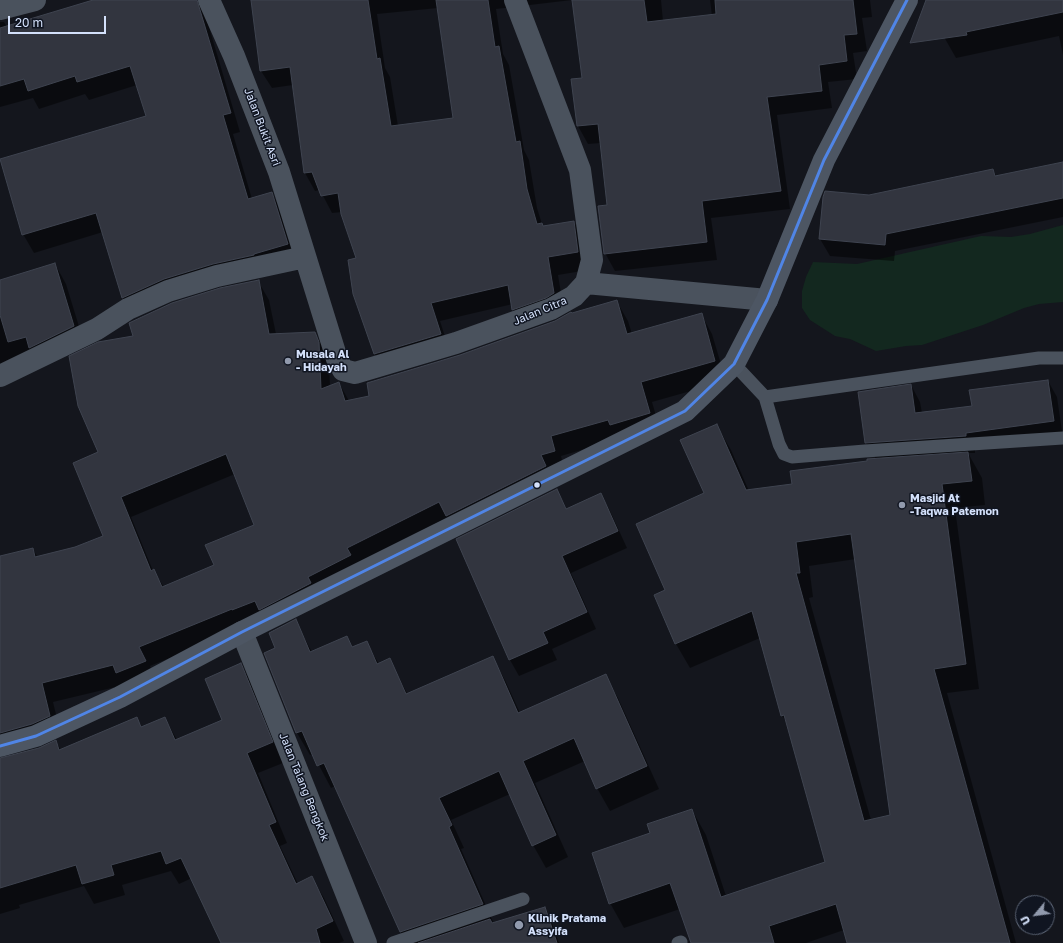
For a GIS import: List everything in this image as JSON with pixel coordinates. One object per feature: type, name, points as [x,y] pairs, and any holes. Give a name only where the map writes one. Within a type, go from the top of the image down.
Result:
[{"type":"main road","points":[[0,746],[36,736],[120,697],[242,632],[686,411],[734,364],[767,300],[824,160],[907,0]]},
{"type":"street","points":[[0,9],[35,0]]},
{"type":"street","name":"Jalan Bukit Asri","points":[[209,0],[234,56],[279,172],[305,258]]},
{"type":"street","name":"Jalan Citra","points":[[305,258],[337,359],[343,370],[355,373],[456,343],[552,309],[574,296],[586,283],[592,260],[580,170],[515,0]]},
{"type":"street","points":[[0,376],[97,329],[128,309],[168,291],[217,276],[305,258]]},
{"type":"street","points":[[586,283],[767,300]]},
{"type":"street","name":"Jalan Talang Bengkok","points":[[242,632],[366,943]]},
{"type":"lane","points":[[764,397],[1039,358],[1063,358]]},
{"type":"lane","points":[[734,364],[764,397],[779,444],[784,454],[792,457],[1063,438]]},
{"type":"lane","points":[[393,943],[523,899]]},
{"type":"green space","points":[[1063,225],[1063,302],[1039,304],[1024,308],[983,325],[922,345],[876,351],[850,339],[835,336],[810,320],[802,308],[802,291],[806,277],[813,262],[857,264],[981,236],[1011,237],[1030,234]]},
{"type":"building","points":[[93,0],[197,0],[231,113],[223,115],[248,199],[272,192],[288,244],[254,255],[213,264],[164,279],[122,298],[96,213],[22,235],[0,159],[146,116],[130,66],[77,82],[75,76],[28,91],[24,79],[0,86],[0,28]]},
{"type":"building","points":[[251,0],[368,0],[377,59],[380,58],[391,126],[453,118],[436,0],[488,0],[495,47],[499,46],[516,142],[520,141],[527,189],[537,224],[542,223],[543,226],[574,221],[578,252],[548,257],[554,293],[546,298],[512,310],[508,285],[431,303],[441,334],[374,354],[353,294],[348,260],[356,258],[341,214],[338,193],[321,196],[312,172],[304,173],[290,67],[260,71]]},
{"type":"building","points":[[572,0],[644,0],[647,22],[716,14],[715,0],[853,0],[857,34],[844,35],[847,61],[819,65],[822,91],[767,97],[781,191],[702,201],[707,242],[604,254],[598,206],[607,205],[598,124],[577,126],[571,79],[582,78]]},
{"type":"building","points":[[926,0],[1063,0],[1063,12],[966,32],[967,35],[910,43]]},
{"type":"building","points":[[1063,162],[1063,198],[886,234],[885,245],[819,239],[823,197],[825,191],[869,195],[993,169],[995,176]]},
{"type":"building","points":[[55,263],[74,326],[29,348],[26,337],[8,342],[0,315],[0,280]]},
{"type":"building","points":[[259,280],[269,334],[315,332],[319,342],[321,389],[339,382],[345,401],[369,396],[367,383],[460,355],[555,321],[571,312],[572,313],[617,300],[627,334],[702,313],[715,361],[641,382],[650,413],[610,425],[608,420],[551,436],[555,451],[541,455],[546,466],[446,516],[439,502],[347,548],[351,555],[308,577],[311,583],[259,610],[255,601],[139,647],[146,661],[116,673],[113,665],[42,683],[50,716],[32,724],[0,733],[0,556],[33,548],[35,557],[75,547],[103,536],[73,463],[98,452],[78,406],[69,356],[98,342],[133,336],[129,323],[172,303],[220,288]],"holes":[[[226,454],[254,525],[205,545],[214,565],[162,587],[154,569],[151,571],[121,497]]]},
{"type":"building","points":[[1048,380],[1054,421],[966,433],[966,436],[865,443],[858,392],[911,384],[915,413],[972,406],[969,390]]},
{"type":"building","points":[[717,424],[746,490],[792,484],[790,471],[867,461],[867,459],[968,452],[972,481],[942,484],[966,664],[934,669],[1010,943],[847,943],[836,904],[769,926],[774,943],[691,943],[670,883],[609,904],[592,853],[650,833],[647,824],[692,809],[721,897],[825,862],[784,715],[781,716],[752,611],[675,644],[654,595],[665,590],[636,524],[704,493],[680,440]],"holes":[[[851,534],[890,815],[864,821],[796,573],[800,573],[796,542]]]},
{"type":"building","points":[[557,489],[566,509],[601,493],[618,531],[562,556],[587,612],[543,632],[548,643],[509,660],[456,539]]},
{"type":"building","points":[[296,619],[310,652],[347,636],[352,647],[367,641],[377,664],[390,658],[406,694],[493,656],[518,713],[606,674],[647,766],[596,789],[574,738],[523,761],[556,835],[532,846],[499,771],[439,798],[452,825],[449,827],[483,904],[400,932],[324,763],[317,766],[302,731],[296,733],[264,653],[275,648],[269,633]]},
{"type":"building","points":[[241,663],[273,742],[247,753],[276,822],[269,825],[296,884],[312,876],[333,921],[316,929],[320,943],[221,943],[181,858],[166,864],[161,851],[111,865],[114,875],[82,884],[76,865],[0,888],[0,758],[39,748],[56,740],[59,750],[137,717],[141,727],[165,717],[175,740],[222,720],[205,679]]},
{"type":"building","name":"Klinik Pratama Assyifa","points":[[545,907],[557,943],[418,943],[490,919],[492,923]]},
{"type":"transit line","points":[[0,746],[36,736],[120,697],[242,632],[685,411],[734,364],[767,300],[824,160],[907,0]]},
{"type":"place","name":"Musala Al - Hidayah","points":[[288,361]]},
{"type":"place","name":"Masjid At -Taqwa Patemon","points":[[902,505]]},
{"type":"place","name":"Klinik Pratama Assyifa","points":[[519,925]]}]
